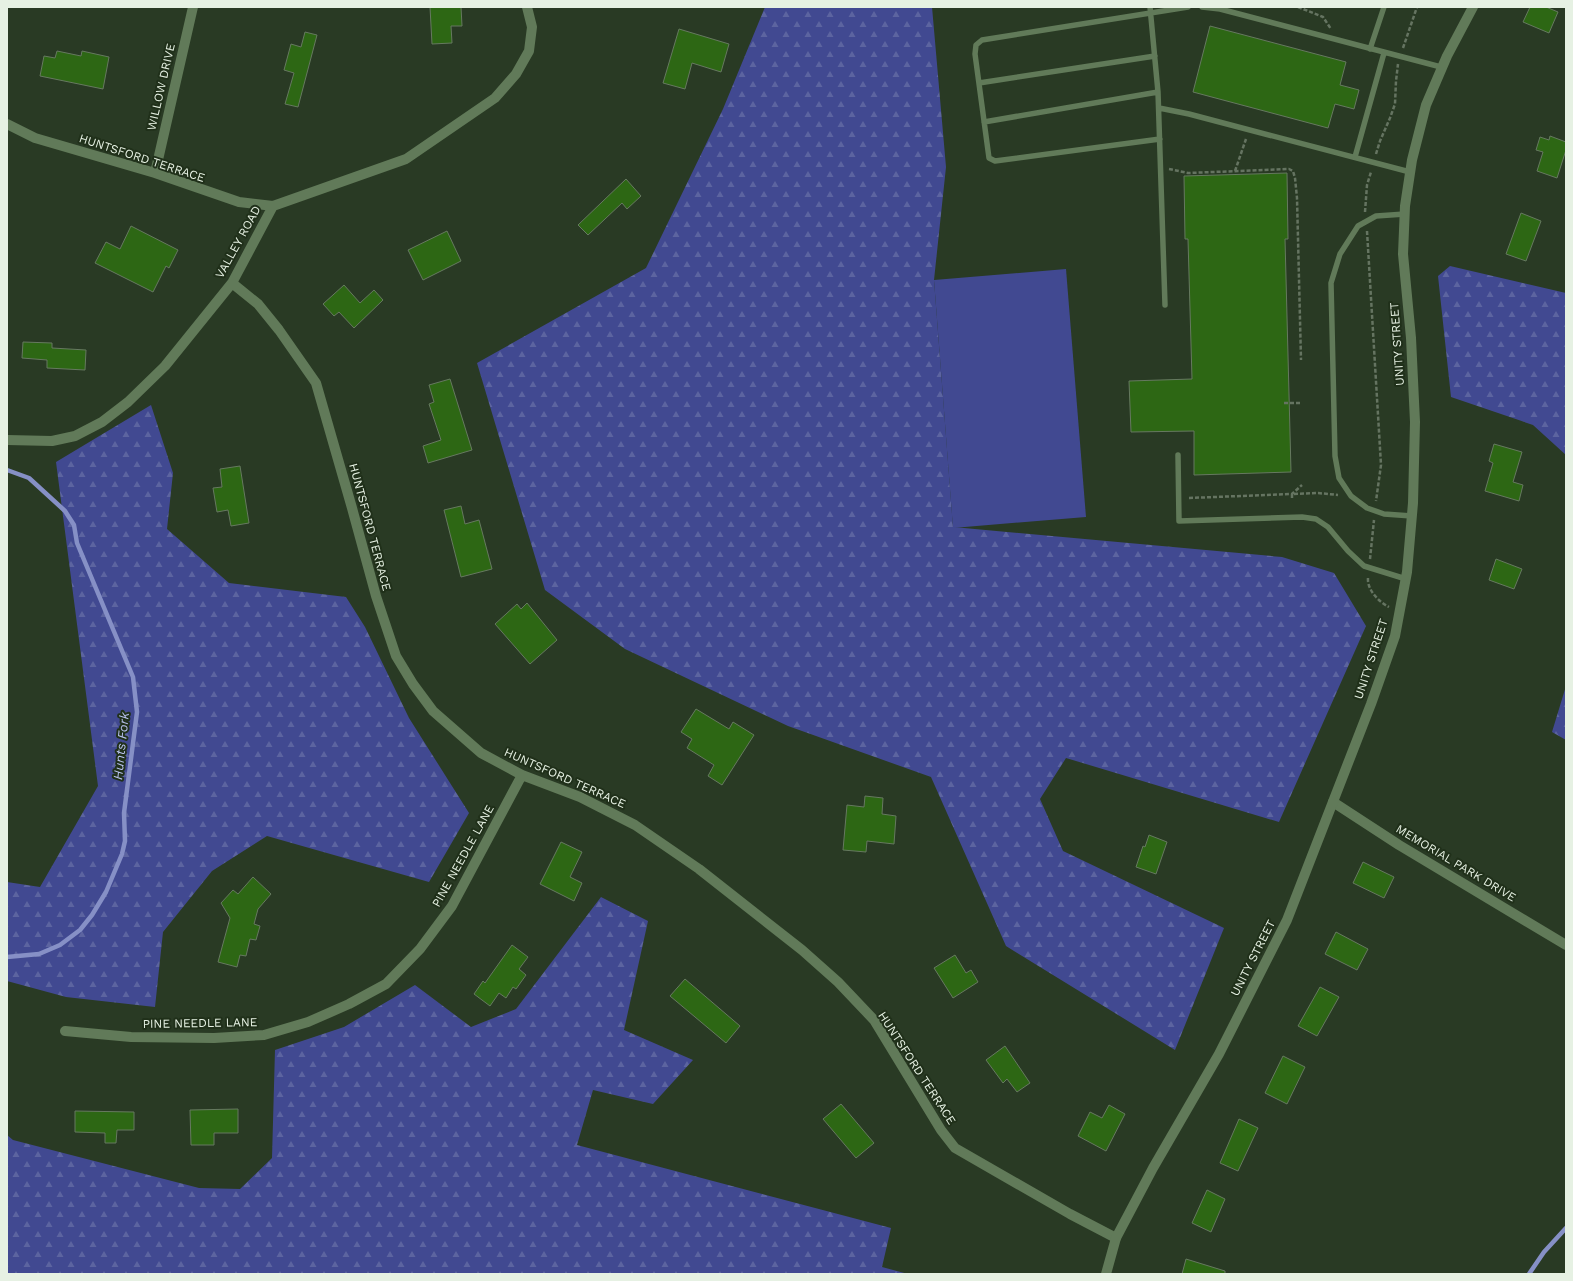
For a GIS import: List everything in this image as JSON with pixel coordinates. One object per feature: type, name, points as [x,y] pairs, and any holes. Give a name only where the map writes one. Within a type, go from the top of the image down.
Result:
[{"type":"street","name":"WILLOW DRIVE","points":[[155,173],[193,7]]},
{"type":"street","name":"VALLEY ROAD","points":[[7,440],[52,442],[75,436],[102,422],[128,402],[165,366],[232,283],[273,206],[406,159],[495,98],[516,74],[529,51],[532,27],[527,7]]},
{"type":"street","name":"UNITY STREET","points":[[1106,1274],[1116,1238],[1153,1168],[1219,1054],[1287,920],[1395,636],[1406,579],[1412,516],[1415,422],[1411,338],[1403,254],[1405,214],[1410,172],[1426,105],[1442,67],[1473,7]]},
{"type":"street","name":"HUNTSFORD TERRACE","points":[[7,124],[35,138],[155,173],[239,202],[273,206]]},
{"type":"street","name":"HUNTSFORD TERRACE","points":[[232,283],[258,304],[280,330],[316,383],[376,596],[396,656],[413,684],[433,711],[481,753],[522,775],[580,797],[628,821],[699,869],[802,950],[838,982],[874,1020],[941,1130],[955,1148],[1070,1214],[1116,1238]]},
{"type":"street","name":"PINE NEEDLE LANE","points":[[65,1031],[131,1037],[214,1038],[264,1035],[308,1022],[349,1004],[386,984],[420,949],[452,906],[522,775]]},
{"type":"street","name":"MEMORIAL PARK DRIVE","points":[[1333,802],[1399,845],[1566,945]]},
{"type":"lane","points":[[1160,139],[995,162],[989,158],[975,54],[976,45],[982,40],[1150,10],[1188,7]]},
{"type":"lane","points":[[1202,7],[1220,9],[1442,67]]},
{"type":"lane","points":[[1370,49],[1384,7]]},
{"type":"lane","points":[[1150,10],[1159,108],[1165,305]]},
{"type":"lane","points":[[1355,157],[1384,53]]},
{"type":"lane","points":[[979,83],[1155,56]]},
{"type":"lane","points":[[984,122],[1158,92]]},
{"type":"lane","points":[[1159,108],[1189,114],[1410,172]]},
{"type":"lane","points":[[1405,214],[1376,216],[1358,226],[1340,254],[1331,283],[1335,456],[1340,478],[1351,496],[1367,508],[1384,514],[1412,516]]},
{"type":"lane","points":[[1178,455],[1179,521],[1302,517],[1316,519],[1328,527],[1348,551],[1364,566],[1406,579]]},
{"type":"path","points":[[1298,7],[1323,18],[1330,27],[1332,39]]},
{"type":"path","points":[[1375,511],[1381,465],[1365,208],[1367,185],[1380,141],[1395,104],[1396,81],[1400,57],[1417,7]]},
{"type":"path","points":[[1235,171],[1250,130]]},
{"type":"path","points":[[1161,167],[1188,173],[1289,169],[1293,172],[1295,178],[1296,198],[1301,360]]},
{"type":"path","points":[[1284,403],[1300,403]]},
{"type":"path","points":[[1292,498],[1292,494],[1302,485]]},
{"type":"path","points":[[1189,497],[1318,493],[1351,496]]},
{"type":"green space","points":[[765,7],[932,7],[946,167],[934,280],[953,527],[1282,557],[1334,573],[1366,626],[1279,822],[1066,758],[1040,799],[1063,851],[1224,928],[1175,1050],[1006,946],[931,777],[788,726],[625,649],[545,590],[477,363],[646,268],[723,109]]},
{"type":"green space","points":[[1450,266],[1566,293],[1566,455],[1533,425],[1451,397],[1438,276]]},
{"type":"green space","points":[[1066,269],[1086,517],[953,528],[934,280]]},
{"type":"green space","points":[[151,405],[173,473],[167,529],[229,583],[346,597],[365,627],[409,718],[469,813],[429,882],[267,836],[212,871],[163,932],[155,1007],[66,997],[7,981],[7,882],[40,887],[98,786],[56,462]]},
{"type":"green space","points":[[1566,686],[1566,740],[1552,732]]},
{"type":"green space","points":[[601,897],[648,921],[624,1030],[693,1060],[653,1104],[593,1090],[577,1145],[891,1228],[882,1267],[908,1274],[7,1274],[7,1135],[13,1140],[199,1188],[240,1189],[272,1158],[275,1050],[344,1027],[415,985],[471,1027],[516,1009]]},
{"type":"building","points":[[430,7],[461,7],[462,26],[451,26],[452,43],[432,44]]},
{"type":"building","points":[[1530,7],[1546,7],[1558,12],[1549,33],[1523,22]]},
{"type":"building","points":[[1210,26],[1346,62],[1340,85],[1359,90],[1354,109],[1335,104],[1328,128],[1193,92]]},
{"type":"building","points":[[679,29],[729,44],[721,72],[692,63],[685,89],[663,83]]},
{"type":"building","points":[[305,32],[317,35],[298,107],[285,104],[294,73],[284,70],[291,44],[301,47]]},
{"type":"building","points":[[57,51],[81,56],[82,51],[109,57],[103,89],[40,76],[44,56],[55,58]]},
{"type":"building","points":[[1550,136],[1566,142],[1566,150],[1557,178],[1537,171],[1543,152],[1536,150],[1540,137],[1549,140]]},
{"type":"building","points":[[1287,173],[1288,239],[1285,239],[1291,472],[1194,475],[1194,431],[1131,432],[1129,381],[1192,379],[1188,239],[1185,239],[1184,176]]},
{"type":"building","points":[[626,179],[641,196],[627,209],[622,203],[588,235],[578,225]]},
{"type":"building","points":[[1521,213],[1541,221],[1526,261],[1506,254]]},
{"type":"building","points":[[131,226],[178,250],[169,268],[166,266],[153,292],[95,263],[106,242],[120,249]]},
{"type":"building","points":[[447,231],[461,261],[423,280],[408,250]]},
{"type":"building","points":[[344,285],[360,303],[374,290],[383,300],[354,328],[339,312],[334,316],[323,304]]},
{"type":"building","points":[[23,342],[52,343],[52,348],[86,350],[85,370],[47,368],[47,360],[22,358]]},
{"type":"building","points":[[450,379],[472,450],[428,463],[423,446],[441,440],[429,404],[434,402],[429,385]]},
{"type":"building","points":[[1494,444],[1522,452],[1513,482],[1523,485],[1519,501],[1485,491],[1493,463],[1489,461]]},
{"type":"building","points":[[240,466],[249,523],[231,526],[228,510],[217,512],[213,488],[222,487],[220,469]]},
{"type":"building","points":[[461,506],[465,524],[479,520],[492,569],[461,577],[444,510]]},
{"type":"building","points":[[1496,559],[1522,569],[1514,589],[1489,580]]},
{"type":"building","points":[[527,603],[557,640],[530,664],[495,624],[517,604],[521,609]]},
{"type":"building","points":[[696,709],[729,729],[733,722],[754,735],[722,785],[708,776],[714,765],[687,748],[692,739],[681,732]]},
{"type":"building","points":[[865,796],[883,798],[882,814],[896,816],[894,844],[867,841],[866,852],[843,850],[847,805],[864,807]]},
{"type":"building","points":[[1149,835],[1167,842],[1156,874],[1136,867],[1143,846],[1145,847]]},
{"type":"building","points":[[561,842],[582,852],[570,877],[582,883],[574,901],[540,884]]},
{"type":"building","points":[[1363,862],[1394,877],[1384,898],[1353,883]]},
{"type":"building","points":[[253,877],[271,894],[258,909],[254,924],[260,926],[256,940],[250,939],[246,956],[240,955],[237,967],[218,962],[230,918],[221,903],[233,890],[238,894]]},
{"type":"building","points":[[1336,932],[1368,949],[1357,970],[1325,954]]},
{"type":"building","points":[[512,945],[528,957],[519,969],[526,975],[516,989],[513,987],[506,998],[499,993],[490,1006],[474,994],[483,981],[485,983]]},
{"type":"building","points":[[955,955],[966,973],[971,970],[978,982],[953,998],[934,968]]},
{"type":"building","points":[[685,979],[740,1026],[726,1043],[670,996]]},
{"type":"building","points":[[1320,987],[1339,997],[1317,1036],[1298,1026]]},
{"type":"building","points":[[1005,1046],[1030,1083],[1017,1092],[1007,1079],[1003,1083],[986,1060]]},
{"type":"building","points":[[1283,1056],[1305,1067],[1287,1104],[1265,1093]]},
{"type":"building","points":[[841,1104],[874,1143],[856,1158],[823,1119]]},
{"type":"building","points":[[1109,1105],[1125,1114],[1106,1151],[1078,1136],[1090,1112],[1102,1118]]},
{"type":"building","points":[[238,1109],[238,1133],[214,1133],[214,1145],[191,1145],[190,1110]]},
{"type":"building","points":[[75,1111],[134,1112],[134,1130],[117,1130],[116,1143],[105,1143],[105,1133],[75,1132]]},
{"type":"building","points":[[1239,1119],[1258,1128],[1238,1171],[1220,1163]]},
{"type":"building","points":[[1207,1190],[1225,1199],[1211,1232],[1192,1223]]},
{"type":"building","points":[[1186,1259],[1225,1271],[1225,1274],[1182,1274]]},
{"type":"waterway","name":"Hunts Fork","points":[[7,470],[29,478],[65,511],[74,525],[77,543],[133,677],[137,712],[124,813],[125,841],[122,854],[106,892],[92,915],[80,930],[60,945],[39,954],[7,957]]},
{"type":"waterway","points":[[1529,1274],[1544,1252],[1566,1228]]}]
